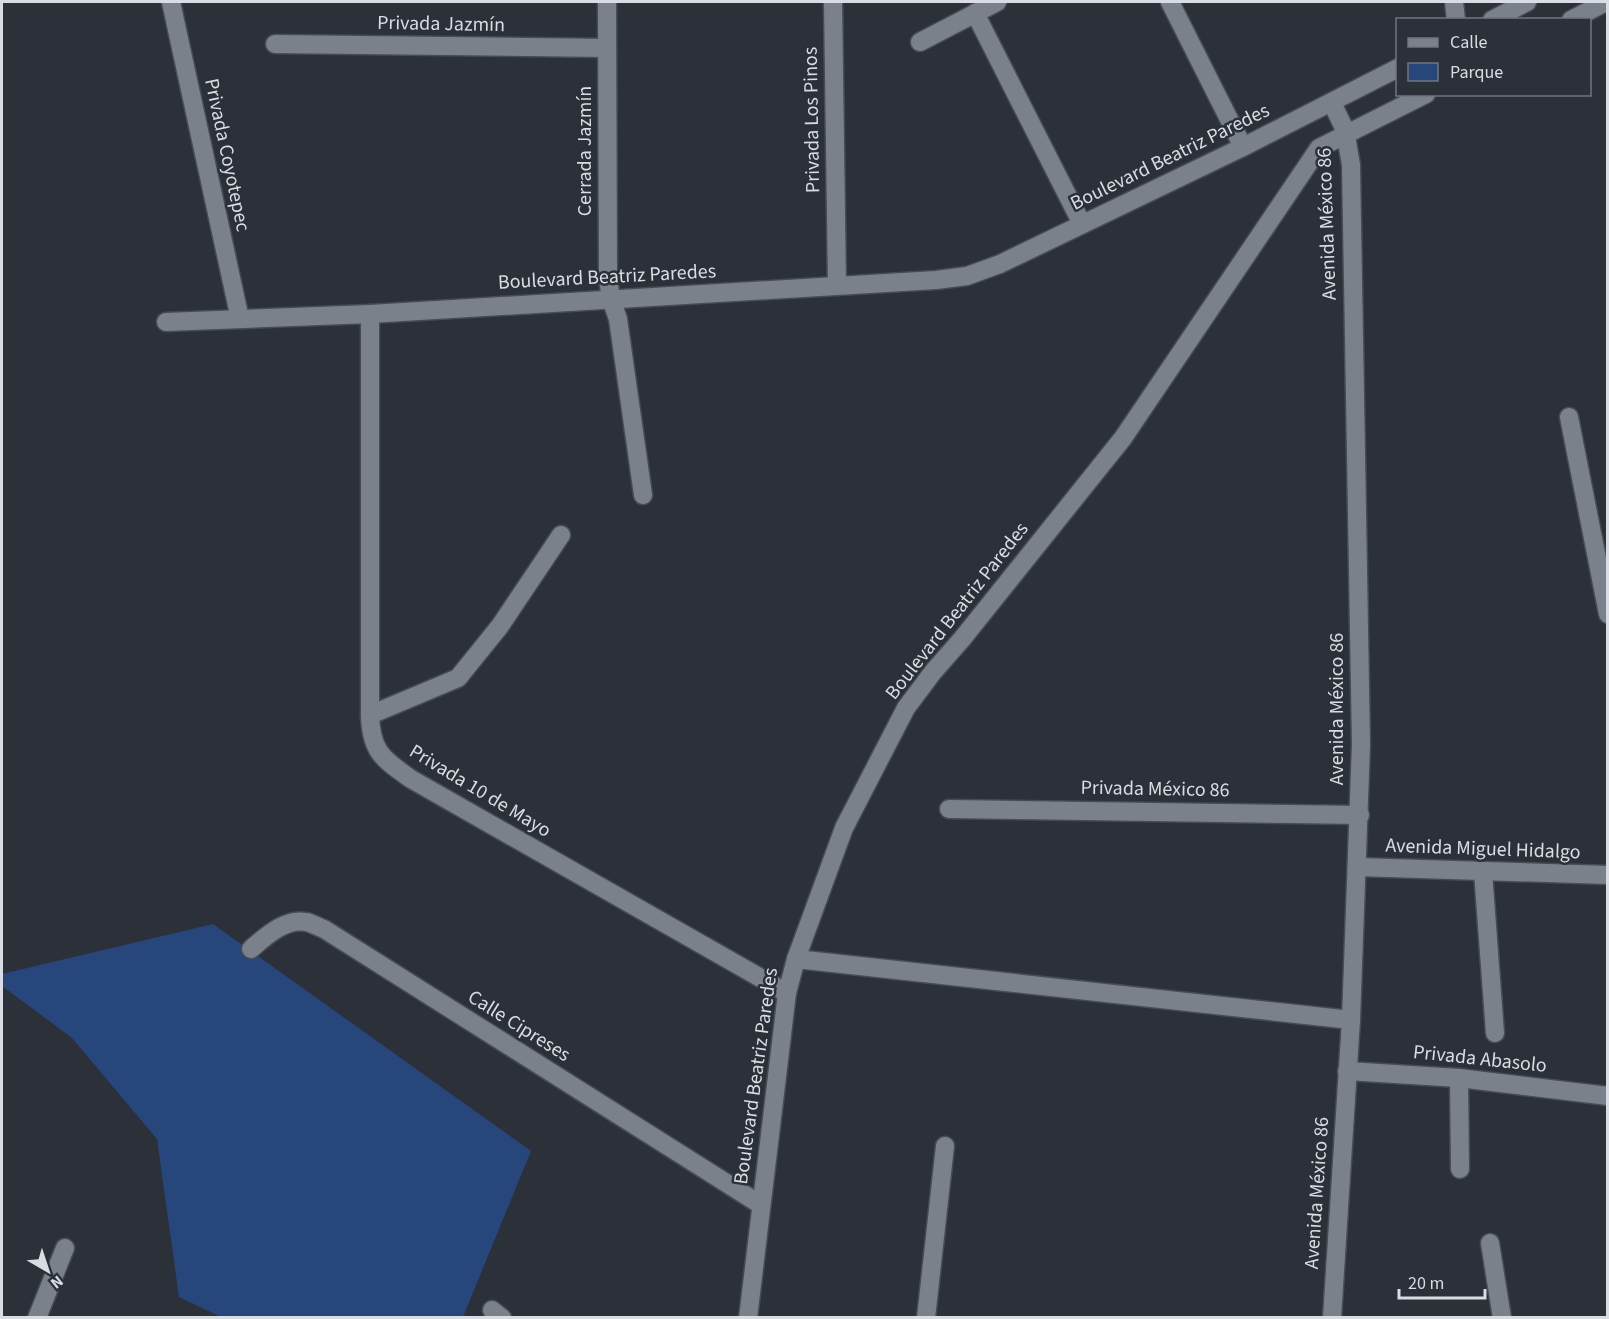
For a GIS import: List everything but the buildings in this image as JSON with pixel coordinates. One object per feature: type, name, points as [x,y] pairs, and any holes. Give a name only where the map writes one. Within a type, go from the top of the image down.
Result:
[{"type":"street","name":"Privada Coyotepec","points":[[171,2],[240,319]]},
{"type":"street","name":"Cerrada Jazmín","points":[[607,2],[608,278],[610,299],[618,319],[642,495]]},
{"type":"street","name":"Privada Los Pinos","points":[[833,2],[837,285]]},
{"type":"street","points":[[920,42],[995,2]]},
{"type":"street","points":[[1170,2],[1243,147]]},
{"type":"street","points":[[1454,2],[1456,18]]},
{"type":"street","points":[[1496,18],[1527,2]]},
{"type":"street","points":[[1575,18],[1606,2]]},
{"type":"street","points":[[975,13],[1082,224]]},
{"type":"street","name":"Privada Jazmín","points":[[275,44],[607,48]]},
{"type":"street","name":"Boulevard Beatriz Paredes","points":[[166,322],[370,314],[936,280],[967,276],[1000,264],[1243,147],[1396,69]]},
{"type":"street","name":"Boulevard Beatriz Paredes","points":[[748,1317],[787,993],[796,959],[844,828],[906,708],[1123,438],[1319,148],[1422,96]]},
{"type":"street","name":"Avenida México 86","points":[[1332,103],[1346,136],[1351,177],[1361,744],[1351,1020],[1332,1317]]},
{"type":"street","name":"Privada 10 de Mayo","points":[[370,314],[370,716],[374,745],[393,766],[411,779],[787,993]]},
{"type":"street","points":[[1569,417],[1608,614]]},
{"type":"street","points":[[370,716],[458,678],[500,626],[561,535]]},
{"type":"street","name":"Privada México 86","points":[[950,809],[1360,815]]},
{"type":"street","name":"Avenida Miguel Hidalgo","points":[[1358,867],[1608,875]]},
{"type":"street","points":[[1483,872],[1495,1033]]},
{"type":"street","name":"Calle Cipreses","points":[[251,949],[286,924],[304,921],[324,929],[761,1204]]},
{"type":"street","points":[[796,959],[1351,1020]]},
{"type":"street","name":"Privada Abasolo","points":[[1347,1071],[1459,1078],[1608,1096]]},
{"type":"street","points":[[1459,1078],[1460,1169]]},
{"type":"street","points":[[926,1317],[945,1146]]},
{"type":"street","points":[[1490,1243],[1502,1317]]},
{"type":"street","points":[[37,1317],[65,1248]]},
{"type":"green space","points":[[213,924],[531,1151],[463,1317],[221,1317],[179,1297],[157,1139],[72,1038],[2,986],[2,974]]}]
